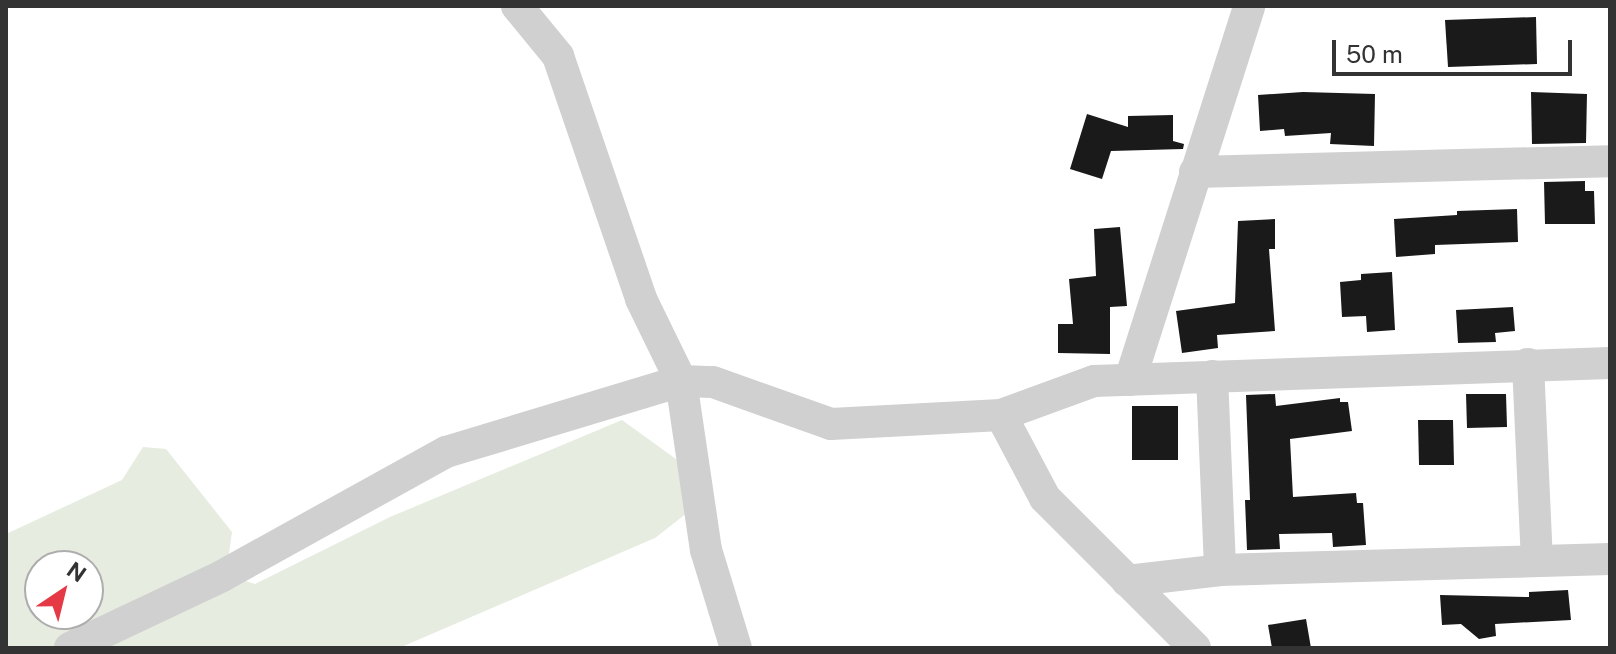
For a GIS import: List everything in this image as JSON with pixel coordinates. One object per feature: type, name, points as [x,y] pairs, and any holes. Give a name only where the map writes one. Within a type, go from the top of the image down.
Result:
[{"type":"street","points":[[517,6],[558,56],[641,299],[681,381],[706,550],[736,648]]},
{"type":"street","points":[[1130,380],[1249,6]]},
{"type":"street","points":[[1195,172],[1610,161]]},
{"type":"street","points":[[70,648],[222,576],[446,452],[681,381],[713,382],[831,424],[1001,415],[1094,381],[1610,363]]},
{"type":"street","points":[[1528,364],[1537,560]]},
{"type":"street","points":[[1212,376],[1220,570]]},
{"type":"street","points":[[1001,415],[1045,498],[1195,648]]},
{"type":"street","points":[[1127,581],[1220,570],[1610,559]]},
{"type":"shaded area","points":[[622,420],[687,467],[696,506],[655,538],[399,648],[6,648],[6,534],[122,480],[143,447],[166,449],[232,532],[226,575],[255,584],[390,517]]},
{"type":"building","points":[[1536,17],[1537,64],[1448,67],[1445,20]]},
{"type":"building","points":[[1303,92],[1375,94],[1374,146],[1330,144],[1331,133],[1285,136],[1284,129],[1260,131],[1258,95]]},
{"type":"building","points":[[1531,92],[1587,94],[1586,143],[1532,144]]},
{"type":"building","points":[[1087,114],[1128,127],[1128,116],[1173,115],[1173,141],[1184,144],[1183,149],[1111,151],[1102,179],[1070,169]]},
{"type":"building","points":[[1585,181],[1585,191],[1594,191],[1595,224],[1545,224],[1544,182]]},
{"type":"building","points":[[1517,209],[1518,242],[1435,245],[1435,254],[1396,257],[1394,219],[1457,215],[1457,211]]},
{"type":"building","points":[[1275,219],[1275,249],[1269,249],[1275,331],[1217,335],[1218,348],[1182,353],[1176,311],[1235,303],[1238,221]]},
{"type":"building","points":[[1120,227],[1127,306],[1110,307],[1110,354],[1058,353],[1058,324],[1073,324],[1069,279],[1096,276],[1094,229]]},
{"type":"building","points":[[1392,272],[1395,330],[1367,332],[1366,316],[1342,317],[1340,282],[1361,280],[1361,274]]},
{"type":"building","points":[[1513,307],[1515,331],[1495,333],[1496,342],[1458,343],[1456,310]]},
{"type":"building","points":[[1275,394],[1276,406],[1340,398],[1340,402],[1348,402],[1352,431],[1290,439],[1293,497],[1356,493],[1357,503],[1363,503],[1366,545],[1333,547],[1332,533],[1279,534],[1280,549],[1247,550],[1245,500],[1250,500],[1246,395]]},
{"type":"building","points":[[1466,394],[1506,394],[1507,427],[1467,428]]},
{"type":"building","points":[[1132,406],[1178,406],[1178,460],[1132,460]]},
{"type":"building","points":[[1418,420],[1453,420],[1454,465],[1419,465]]},
{"type":"building","points":[[1568,590],[1571,620],[1495,624],[1496,636],[1479,639],[1461,624],[1442,625],[1440,595],[1529,597],[1529,592]]},
{"type":"building","points":[[1306,619],[1311,648],[1272,648],[1268,625]]}]
